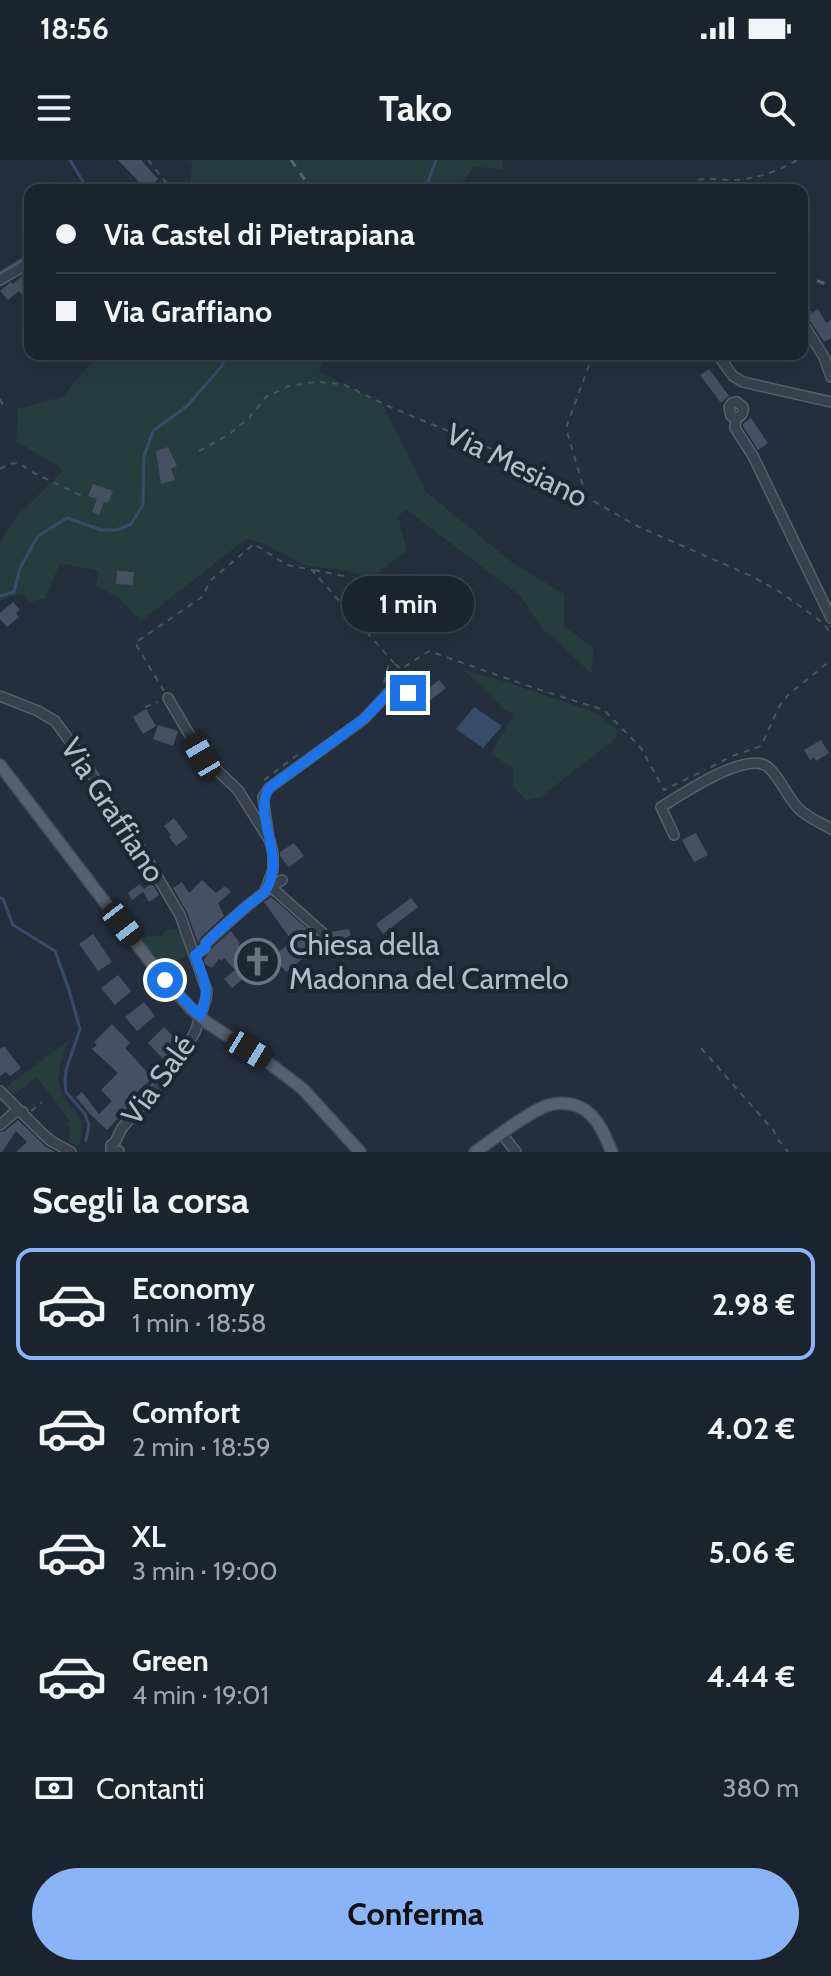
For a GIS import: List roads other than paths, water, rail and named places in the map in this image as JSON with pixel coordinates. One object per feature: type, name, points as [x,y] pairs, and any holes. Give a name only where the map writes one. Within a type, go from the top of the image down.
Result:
[{"type":"main road","points":[[0,765],[156,969],[200,1016],[275,1066],[303,1089],[360,1152]]},
{"type":"main road","points":[[475,1152],[550,1105],[574,1104],[591,1115],[604,1133],[612,1152]]},
{"type":"street","points":[[0,280],[24,266]]},
{"type":"street","points":[[808,332],[824,357],[831,377]]},
{"type":"street","points":[[721,360],[733,376],[743,382],[831,402]]},
{"type":"street","points":[[736,418],[735,428],[753,456],[831,618]]},
{"type":"street","points":[[268,889],[273,853],[263,797],[269,788],[364,719],[393,688],[400,685],[416,705]]},
{"type":"street","name":"Via Graffiano","points":[[0,696],[55,721],[152,867],[180,915],[207,991],[200,1016]]},
{"type":"street","points":[[168,698],[202,756],[238,790],[269,839]]},
{"type":"street","points":[[674,835],[661,807],[740,764],[757,762],[771,769],[798,809],[831,829]]},
{"type":"street","points":[[195,955],[222,928],[282,880]]},
{"type":"street","points":[[268,889],[324,934]]},
{"type":"street","name":"Via Salé","points":[[114,1150],[122,1128],[176,1065],[195,1032],[200,1016]]},
{"type":"street","points":[[0,1091],[65,1151]]},
{"type":"street","points":[[0,1125],[15,1112],[23,1112]]},
{"type":"street","points":[[502,1134],[516,1152]]},
{"type":"water","points":[[474,707],[502,726],[483,748],[456,729]]},
{"type":"waterway","points":[[70,160],[84,184]]},
{"type":"waterway","points":[[427,184],[436,160]]},
{"type":"waterway","points":[[0,273],[24,258]]},
{"type":"waterway","points":[[0,596],[14,592],[20,568],[38,536],[67,518],[102,530],[117,530],[131,524],[143,505],[144,456],[153,431],[187,406],[225,360]]},
{"type":"waterway","points":[[0,898],[13,925],[55,951],[69,990],[80,1029],[66,1070],[66,1092],[85,1114],[89,1125],[86,1140]]},
{"type":"railway","points":[[291,160],[308,184]]},
{"type":"railway","points":[[808,277],[831,286]]},
{"type":"place","name":"Chiesa della Madonna del Carmelo","points":[[258,961]]}]
